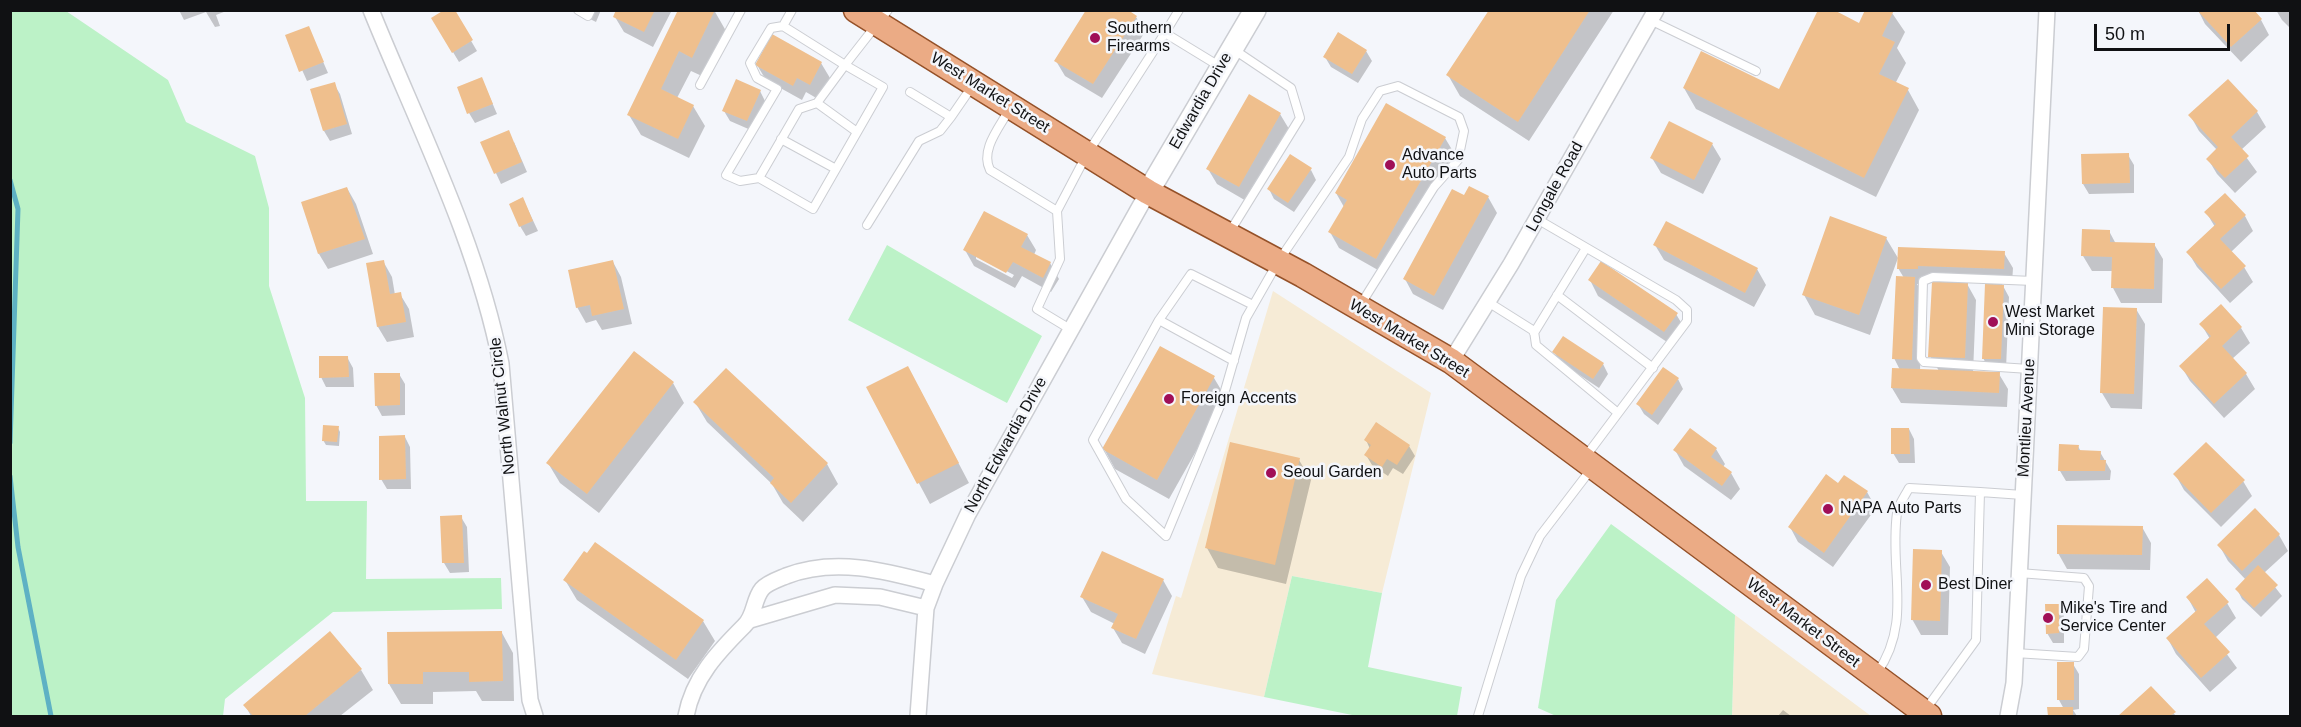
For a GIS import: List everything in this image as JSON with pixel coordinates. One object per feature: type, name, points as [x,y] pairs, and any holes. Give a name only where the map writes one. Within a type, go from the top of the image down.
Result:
[{"type":"main road","name":"West Market Street","points":[[856,10],[884,18],[974,84],[1148,192],[1278,262],[1452,361],[1926,715]]},
{"type":"main road","name":"Edwardia Drive","points":[[1148,192],[1255,10]]},
{"type":"street","name":"North Walnut Circle","points":[[370,10],[468,246],[492,318],[501,364],[530,700],[535,717]]},
{"type":"street","name":"Montlieu Avenue","points":[[2008,717],[2015,653],[2047,10]]},
{"type":"street","name":"Longale Road","points":[[1452,361],[1537,219],[1653,15]]},
{"type":"street","name":"North Edwardia Drive","points":[[918,717],[926,608],[935,584],[968,514],[1148,192]]},
{"type":"street","points":[[686,717],[697,682],[713,657],[750,620],[762,589],[796,572],[840,567],[864,568],[935,584]]},
{"type":"street","points":[[750,620],[835,595],[880,597],[926,608]]},
{"type":"lane","points":[[578,10],[588,16],[591,10]]},
{"type":"lane","points":[[700,85],[741,10]]},
{"type":"lane","points":[[783,26],[792,10]]},
{"type":"lane","points":[[1070,329],[1037,309],[1060,259],[1058,211],[1087,154],[1179,10]]},
{"type":"lane","points":[[1653,15],[1756,71]]},
{"type":"lane","points":[[759,178],[799,109],[817,103],[884,18]]},
{"type":"lane","points":[[783,26],[845,65],[883,87],[813,208],[759,178],[740,181],[726,175],[777,89],[757,78],[750,63],[771,28],[783,26]]},
{"type":"lane","points":[[1165,33],[1221,68]]},
{"type":"lane","points":[[1228,235],[1300,118],[1291,88],[1232,48]]},
{"type":"lane","points":[[867,225],[920,141],[940,131],[974,84]]},
{"type":"lane","points":[[1254,305],[1191,274],[1159,320],[1093,440],[1126,499],[1166,536],[1222,401],[1246,318],[1254,305],[1278,262],[1349,157],[1362,119],[1380,91],[1398,86],[1460,117],[1464,131],[1458,160],[1434,187],[1359,308]]},
{"type":"lane","points":[[910,92],[951,117]]},
{"type":"lane","points":[[817,103],[857,132]]},
{"type":"lane","points":[[1011,106],[988,147],[985,160],[990,170],[1058,211]]},
{"type":"lane","points":[[781,139],[836,169]]},
{"type":"lane","points":[[1478,717],[1521,576],[1540,536],[1618,413],[1687,321],[1687,310],[1676,300],[1537,219]]},
{"type":"lane","points":[[1586,248],[1534,333],[1536,345],[1618,413]]},
{"type":"lane","points":[[2029,369],[1924,362],[1921,358],[1923,280],[1934,277],[2034,281]]},
{"type":"lane","points":[[1557,295],[1653,368]]},
{"type":"lane","points":[[1488,302],[1534,333]]},
{"type":"lane","points":[[1159,320],[1234,361]]},
{"type":"lane","points":[[1874,676],[1887,659],[1897,632],[1897,512],[1909,488],[2023,495]]},
{"type":"lane","points":[[1926,715],[1976,640],[1980,492]]},
{"type":"lane","points":[[2015,653],[2078,657],[2084,649],[2089,586],[2084,578],[2019,573]]},
{"type":"shaded area","points":[[1273,291],[1431,393],[1382,593],[1292,576],[1264,697],[1152,674],[1176,596],[1181,598]]},
{"type":"shaded area","points":[[1735,615],[1871,716],[1732,716]]},
{"type":"green space","points":[[10,11],[66,11],[168,80],[186,122],[255,156],[269,208],[269,286],[305,398],[306,501],[367,501],[366,579],[501,578],[502,609],[333,612],[225,699],[223,716],[11,716]]},
{"type":"green space","points":[[887,245],[1042,336],[1007,403],[848,320]]},
{"type":"green space","points":[[1611,524],[1735,615],[1732,716],[1556,716],[1538,708],[1556,600]]},
{"type":"green space","points":[[1292,576],[1382,593],[1368,667],[1462,687],[1457,716],[1357,716],[1264,697]]},
{"type":"building","points":[[444,10],[455,10],[473,40],[452,53],[431,18]]},
{"type":"building","points":[[616,10],[655,10],[644,32],[613,17]]},
{"type":"building","points":[[678,10],[715,10],[692,58],[679,51],[661,89],[694,105],[678,139],[627,115]]},
{"type":"building","name":"Southern Firearms","points":[[1086,10],[1128,10],[1137,16],[1093,84],[1054,61]]},
{"type":"building","points":[[1489,10],[1590,10],[1518,122],[1446,75]]},
{"type":"building","points":[[1818,10],[1834,10],[1859,23],[1865,10],[1894,10],[1882,36],[1895,42],[1879,74],[1909,88],[1864,178],[1683,88],[1701,51],[1779,89]]},
{"type":"building","points":[[2197,10],[2254,10],[2262,19],[2231,47]]},
{"type":"building","points":[[309,26],[324,62],[299,72],[285,35]]},
{"type":"building","points":[[1338,32],[1367,50],[1352,74],[1323,57]]},
{"type":"building","points":[[772,34],[822,62],[810,85],[797,78],[793,86],[755,65]]},
{"type":"building","points":[[482,77],[493,104],[467,114],[457,87]]},
{"type":"building","points":[[736,79],[761,90],[747,121],[722,111]]},
{"type":"building","points":[[2228,79],[2258,111],[2231,137],[2249,156],[2225,178],[2206,159],[2218,147],[2188,115]]},
{"type":"building","points":[[335,82],[347,124],[323,131],[310,89]]},
{"type":"building","points":[[1249,94],[1281,113],[1239,187],[1206,169]]},
{"type":"building","name":"Advance Auto Parts","points":[[1386,103],[1446,137],[1376,259],[1328,232],[1347,200],[1335,193]]},
{"type":"building","points":[[1669,121],[1713,143],[1694,180],[1650,158]]},
{"type":"building","points":[[509,130],[522,162],[494,174],[480,142]]},
{"type":"building","points":[[2129,153],[2130,183],[2082,184],[2081,154]]},
{"type":"building","points":[[1290,154],[1312,168],[1288,203],[1267,189]]},
{"type":"building","points":[[1469,186],[1489,196],[1434,296],[1403,279],[1452,189],[1464,195]]},
{"type":"building","points":[[347,187],[365,239],[318,254],[301,202]]},
{"type":"building","points":[[2225,193],[2246,215],[2220,239],[2246,266],[2221,289],[2186,252],[2216,224],[2204,212]]},
{"type":"building","points":[[523,197],[533,221],[519,227],[509,204]]},
{"type":"building","points":[[984,211],[1028,234],[1021,247],[1051,262],[1043,278],[1013,262],[1006,273],[963,250]]},
{"type":"building","points":[[1830,216],[1887,237],[1859,315],[1802,295]]},
{"type":"building","points":[[1666,221],[1758,268],[1745,293],[1653,245]]},
{"type":"building","points":[[2082,229],[2110,230],[2110,242],[2155,243],[2154,289],[2111,288],[2112,257],[2081,256]]},
{"type":"building","points":[[1898,247],[2005,251],[2004,269],[1918,266],[1918,269],[1897,269]]},
{"type":"building","points":[[384,260],[390,294],[401,292],[406,322],[377,327],[366,263]]},
{"type":"building","points":[[613,260],[624,309],[592,316],[590,305],[576,308],[568,270]]},
{"type":"building","points":[[1601,261],[1678,313],[1664,332],[1588,280]]},
{"type":"building","points":[[1896,276],[1915,277],[1912,360],[1892,359]]},
{"type":"building","points":[[1932,282],[1968,283],[1965,358],[1928,357]]},
{"type":"building","name":"West Market Mini Storage","points":[[1985,284],[2004,285],[2001,359],[1982,359]]},
{"type":"building","points":[[2221,304],[2242,327],[2222,346],[2247,373],[2214,404],[2179,366],[2211,336],[2199,324]]},
{"type":"building","points":[[2103,307],[2137,308],[2134,394],[2100,393]]},
{"type":"building","points":[[1563,336],[1604,363],[1593,379],[1552,352]]},
{"type":"building","points":[[1160,346],[1215,376],[1157,480],[1102,449]]},
{"type":"building","points":[[634,351],[674,382],[587,494],[546,463]]},
{"type":"building","points":[[319,356],[348,356],[349,377],[319,378]]},
{"type":"building","points":[[908,366],[959,463],[917,484],[866,387]]},
{"type":"building","points":[[1663,367],[1679,378],[1652,415],[1636,404]]},
{"type":"building","points":[[726,368],[828,463],[791,503],[770,483],[774,478],[693,402]]},
{"type":"building","points":[[1892,368],[2000,372],[1999,393],[1891,388]]},
{"type":"building","points":[[374,373],[400,373],[400,405],[375,406]]},
{"type":"building","points":[[1376,422],[1410,445],[1397,465],[1387,459],[1382,467],[1364,455],[1371,445],[1364,440]]},
{"type":"building","points":[[323,425],[339,426],[337,442],[322,441]]},
{"type":"building","points":[[1690,428],[1717,448],[1711,457],[1732,472],[1722,486],[1673,450]]},
{"type":"building","points":[[1891,428],[1909,428],[1910,454],[1891,454]]},
{"type":"building","points":[[405,435],[406,479],[379,480],[379,436]]},
{"type":"building","points":[[1230,442],[1300,458],[1275,565],[1205,548]]},
{"type":"building","points":[[2206,442],[2245,480],[2211,513],[2173,474]]},
{"type":"building","points":[[2059,444],[2079,445],[2078,450],[2101,451],[2100,460],[2106,460],[2105,471],[2058,471]]},
{"type":"building","name":"NAPA Auto Parts","points":[[1826,474],[1838,483],[1844,475],[1868,491],[1824,553],[1788,527]]},
{"type":"building","points":[[2255,508],[2280,534],[2242,571],[2217,545]]},
{"type":"building","points":[[462,515],[464,563],[442,563],[440,516]]},
{"type":"building","points":[[2057,525],[2143,526],[2142,555],[2057,554]]},
{"type":"building","points":[[595,542],[704,620],[676,660],[563,580],[584,551],[587,553]]},
{"type":"building","name":"Best Diner","points":[[1913,549],[1942,550],[1940,621],[1911,620]]},
{"type":"building","points":[[1102,551],[1164,579],[1136,639],[1111,628],[1118,614],[1080,597]]},
{"type":"building","points":[[2258,565],[2278,585],[2254,608],[2235,589]]},
{"type":"building","points":[[2207,578],[2229,602],[2204,624],[2230,652],[2201,678],[2166,638],[2197,610],[2186,597]]},
{"type":"building","points":[[2045,604],[2059,604],[2059,633],[2046,634]]},
{"type":"building","points":[[330,631],[362,669],[305,716],[253,716],[243,705]]},
{"type":"building","points":[[502,631],[503,681],[469,682],[469,672],[423,672],[423,684],[388,684],[387,632]]},
{"type":"building","points":[[2057,662],[2074,662],[2074,700],[2057,700]]},
{"type":"building","points":[[2151,686],[2176,712],[2170,716],[2118,716]]},
{"type":"building","points":[[2047,707],[2073,707],[2073,716],[2048,716]]},
{"type":"waterway","points":[[10,180],[18,209],[10,443]]},
{"type":"waterway","points":[[10,476],[18,547],[51,716]]},
{"type":"place","name":"Southern Firearms","points":[[1095,38]]},
{"type":"place","name":"Advance Auto Parts","points":[[1390,165]]},
{"type":"place","name":"West Market Mini Storage","points":[[1993,322]]},
{"type":"place","name":"Foreign Accents","points":[[1169,399]]},
{"type":"place","name":"Seoul Garden","points":[[1271,473]]},
{"type":"place","name":"NAPA Auto Parts","points":[[1828,509]]},
{"type":"place","name":"Best Diner","points":[[1926,585]]},
{"type":"place","name":"Mike's Tire and Service Center","points":[[2048,618]]}]
